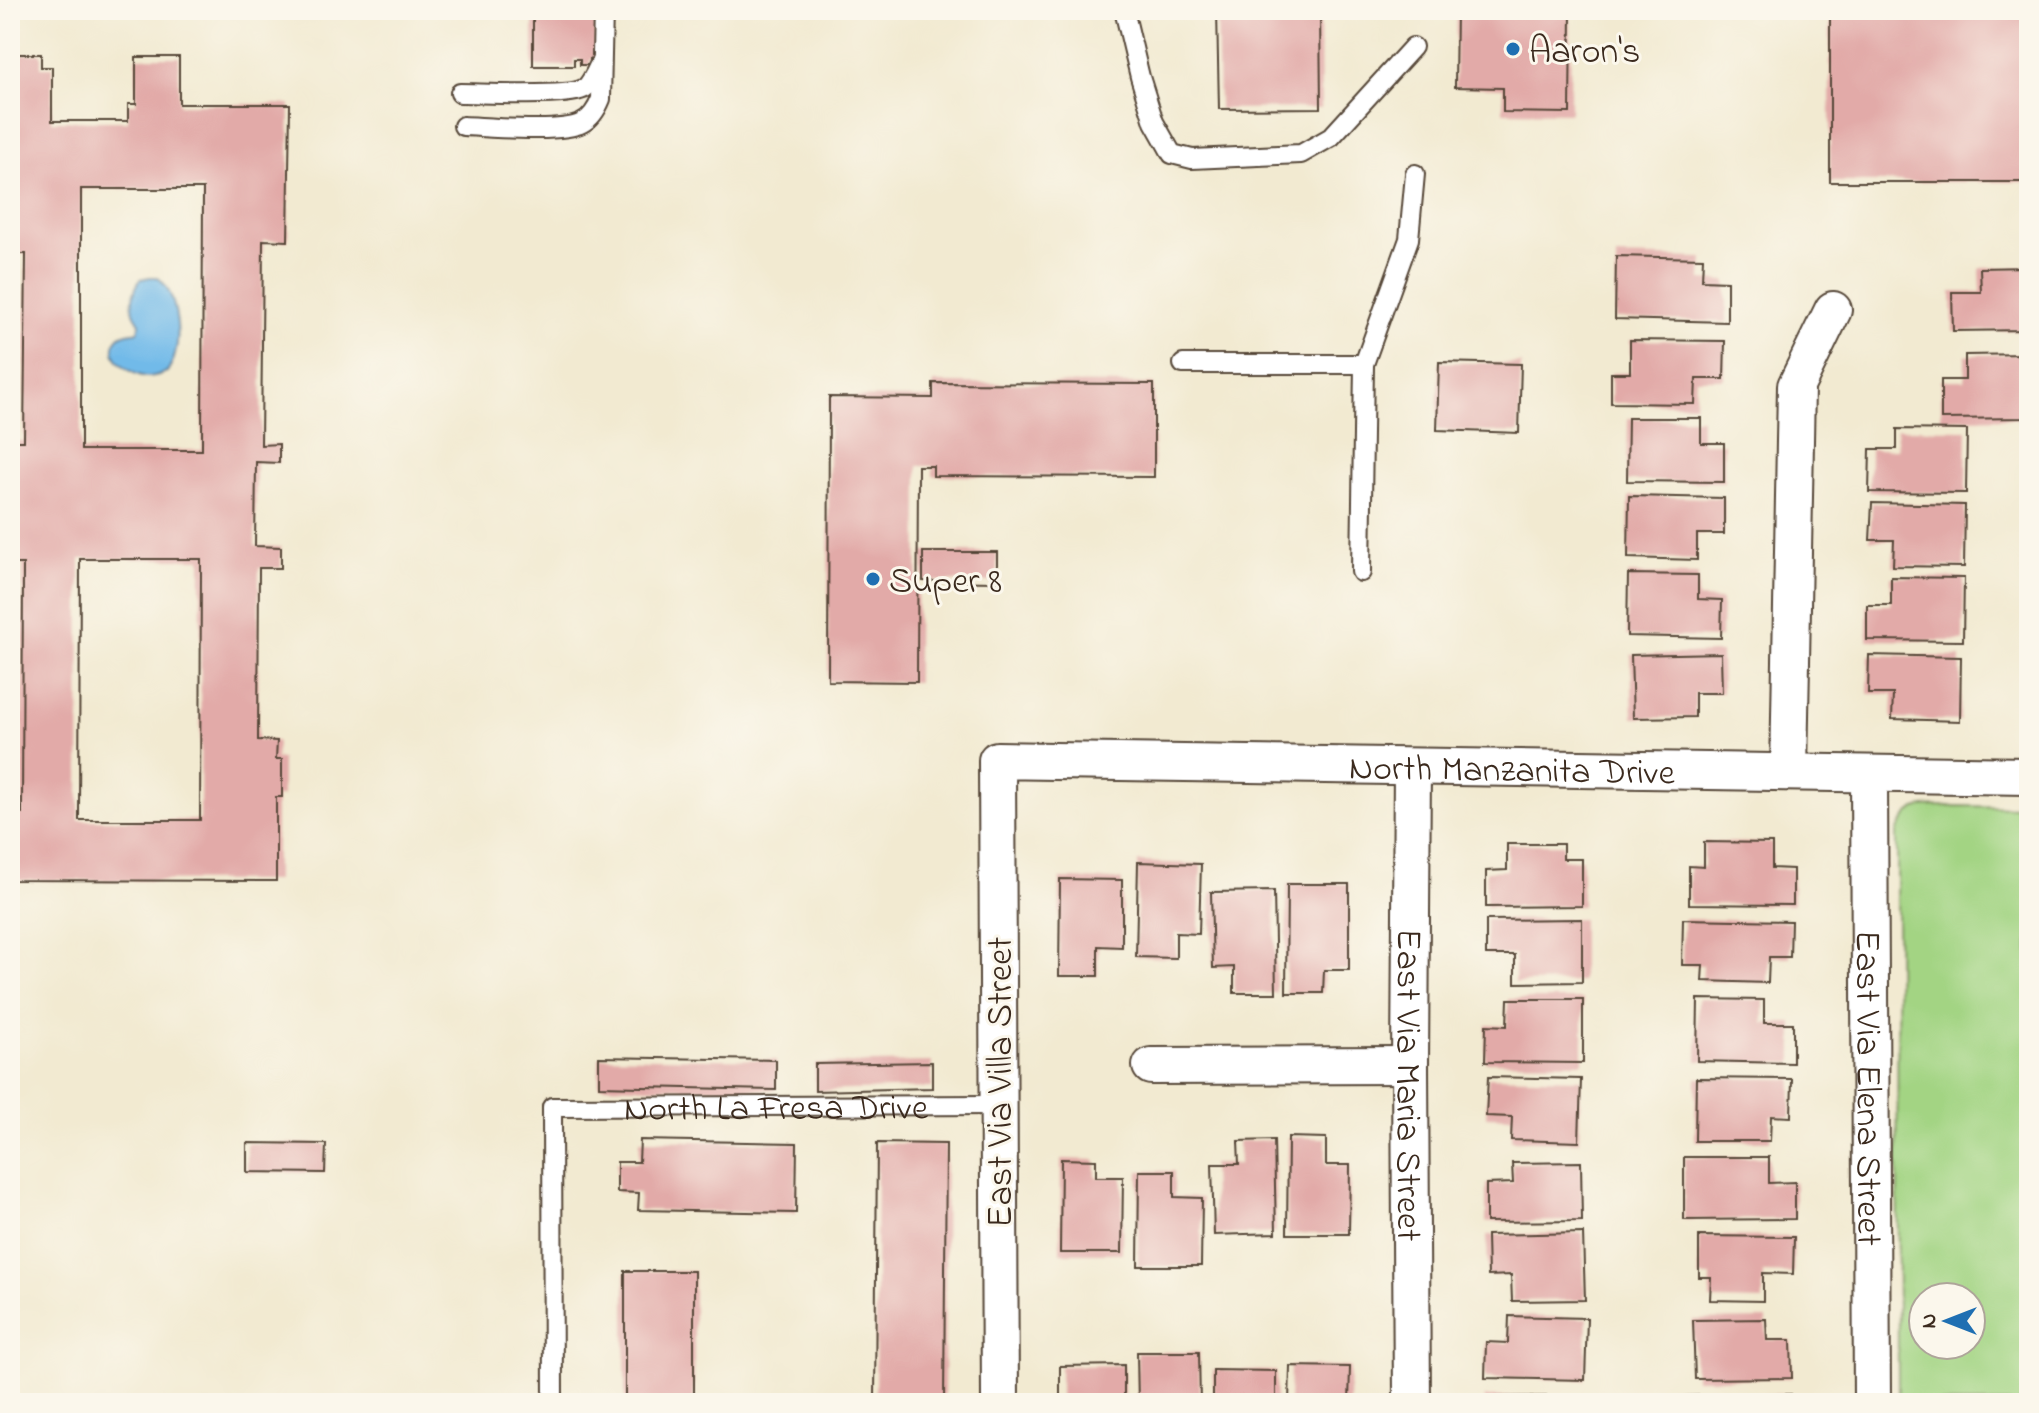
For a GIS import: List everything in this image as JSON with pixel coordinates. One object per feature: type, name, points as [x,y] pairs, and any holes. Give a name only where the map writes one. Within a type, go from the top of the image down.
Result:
[{"type":"street","points":[[1789,772],[1796,386],[1833,310]]},
{"type":"street","name":"North Manzanita Drive","points":[[997,760],[2029,776]]},
{"type":"street","name":"East Via Villa Street","points":[[997,760],[1000,1403]]},
{"type":"street","name":"East Via Maria Street","points":[[1412,767],[1412,1403]]},
{"type":"street","name":"East Via Elena Street","points":[[1869,774],[1872,1403]]},
{"type":"street","points":[[1151,1066],[1410,1065]]},
{"type":"lane","points":[[463,126],[563,128],[582,123],[596,111],[601,99],[603,10]]},
{"type":"lane","points":[[1124,10],[1154,122],[1172,154],[1192,159],[1301,154],[1331,137],[1413,47]]},
{"type":"lane","points":[[460,93],[568,94],[585,88],[602,58]]},
{"type":"lane","points":[[1361,572],[1364,364],[1409,239],[1415,174]]},
{"type":"lane","points":[[1183,364],[1364,364]]},
{"type":"lane","name":"North La Fresa Drive","points":[[553,1403],[552,1107],[998,1105]]},
{"type":"green space","points":[[1925,807],[2029,807],[2029,1403],[1898,1403],[1897,832],[1908,815]]},
{"type":"water","points":[[157,277],[163,283],[173,302],[177,345],[167,372],[148,377],[127,369],[114,351],[119,337],[138,331],[140,323],[133,308],[134,294],[141,279]]},
{"type":"building","points":[[533,10],[595,10],[595,59],[590,59],[590,65],[580,65],[580,59],[574,59],[574,66],[533,66]]},
{"type":"building","points":[[1217,10],[1320,10],[1321,108],[1219,109]]},
{"type":"building","name":"Aaron's","points":[[1456,10],[1571,10],[1570,113],[1503,112],[1503,88],[1455,87]]},
{"type":"building","points":[[1830,10],[2029,10],[2029,182],[1830,182]]},
{"type":"building","points":[[10,54],[41,54],[41,67],[52,67],[52,121],[128,121],[128,104],[136,104],[136,57],[179,57],[179,104],[290,104],[288,241],[263,240],[261,445],[279,444],[279,463],[256,462],[255,546],[281,547],[281,568],[259,568],[258,740],[277,741],[276,759],[282,759],[282,797],[276,797],[276,881],[10,880],[10,813],[22,813],[23,564],[10,564],[10,545],[15,545],[16,464],[10,464],[10,441],[24,441],[26,254],[10,254]],"holes":[[[81,189],[203,189],[202,450],[81,450]],[[80,559],[201,559],[200,820],[79,820]]]},
{"type":"building","points":[[1616,256],[1703,258],[1702,280],[1727,281],[1727,322],[1615,319]]},
{"type":"building","points":[[2029,267],[2029,330],[1953,331],[1952,292],[1981,292],[1980,268]]},
{"type":"building","points":[[1630,340],[1725,341],[1724,379],[1696,379],[1695,404],[1611,403],[1611,373],[1630,373]]},
{"type":"building","points":[[2029,354],[2029,418],[1941,419],[1941,380],[1965,380],[1965,355]]},
{"type":"building","points":[[1439,362],[1521,364],[1519,433],[1437,430]]},
{"type":"building","name":"Super 8","points":[[933,383],[1154,384],[1154,477],[933,476],[933,466],[918,466],[917,682],[828,681],[829,397],[933,398]]},
{"type":"building","points":[[1628,418],[1701,418],[1701,443],[1724,443],[1724,482],[1627,481]]},
{"type":"building","points":[[1897,429],[1967,430],[1966,493],[1869,492],[1870,449],[1897,449]]},
{"type":"building","points":[[1629,496],[1724,498],[1724,534],[1697,534],[1697,560],[1628,558]]},
{"type":"building","points":[[1872,503],[1965,505],[1964,567],[1893,566],[1894,540],[1870,540]]},
{"type":"building","points":[[923,552],[997,552],[997,582],[923,581]]},
{"type":"building","points":[[1628,574],[1698,575],[1698,599],[1722,600],[1721,638],[1627,636]]},
{"type":"building","points":[[1891,577],[1964,578],[1963,641],[1867,640],[1867,605],[1891,605]]},
{"type":"building","points":[[1721,653],[1722,693],[1695,693],[1695,717],[1633,718],[1631,655]]},
{"type":"building","points":[[1869,655],[1961,657],[1960,721],[1892,719],[1893,694],[1868,694]]},
{"type":"building","points":[[1704,842],[1772,843],[1772,868],[1793,869],[1793,905],[1689,904],[1689,866],[1704,867]]},
{"type":"building","points":[[1507,844],[1563,844],[1563,859],[1582,859],[1582,906],[1486,907],[1486,871],[1507,870]]},
{"type":"building","points":[[1138,862],[1201,864],[1199,934],[1176,933],[1176,958],[1136,957]]},
{"type":"building","points":[[1060,879],[1122,880],[1122,947],[1098,946],[1098,976],[1059,976]]},
{"type":"building","points":[[1287,884],[1349,884],[1349,970],[1324,970],[1323,993],[1286,993]]},
{"type":"building","points":[[1274,891],[1276,993],[1234,993],[1234,967],[1213,968],[1211,892]]},
{"type":"building","points":[[1582,919],[1582,982],[1515,983],[1515,955],[1486,955],[1486,920]]},
{"type":"building","points":[[1683,919],[1791,921],[1790,957],[1769,957],[1768,983],[1702,981],[1703,965],[1682,965]]},
{"type":"building","points":[[1508,999],[1583,999],[1583,1063],[1485,1062],[1486,1025],[1507,1026]]},
{"type":"building","points":[[1698,999],[1764,1000],[1764,1023],[1793,1023],[1793,1063],[1697,1061]]},
{"type":"building","points":[[599,1057],[776,1060],[776,1090],[599,1086]]},
{"type":"building","points":[[932,1062],[932,1088],[815,1091],[815,1064]]},
{"type":"building","points":[[1488,1077],[1581,1079],[1579,1142],[1511,1140],[1512,1117],[1486,1116]]},
{"type":"building","points":[[1696,1078],[1792,1079],[1791,1117],[1771,1116],[1770,1141],[1695,1141]]},
{"type":"building","points":[[1288,1137],[1326,1138],[1326,1165],[1350,1165],[1349,1234],[1287,1234]]},
{"type":"building","points":[[640,1140],[797,1143],[796,1213],[638,1210],[639,1193],[617,1192],[617,1162],[639,1162]]},
{"type":"building","points":[[1274,1140],[1276,1233],[1214,1235],[1212,1164],[1239,1164],[1238,1141]]},
{"type":"building","points":[[247,1143],[326,1144],[325,1173],[247,1172]]},
{"type":"building","points":[[877,1143],[946,1144],[944,1403],[875,1403]]},
{"type":"building","points":[[1684,1157],[1769,1157],[1769,1183],[1795,1182],[1795,1219],[1684,1220]]},
{"type":"building","points":[[1061,1159],[1096,1160],[1096,1177],[1123,1177],[1122,1253],[1060,1253]]},
{"type":"building","points":[[1581,1162],[1582,1221],[1486,1222],[1486,1184],[1513,1183],[1512,1163]]},
{"type":"building","points":[[1139,1171],[1174,1171],[1174,1197],[1202,1198],[1201,1266],[1138,1266]]},
{"type":"building","points":[[1583,1233],[1585,1300],[1512,1301],[1511,1275],[1488,1276],[1487,1235]]},
{"type":"building","points":[[1699,1236],[1794,1237],[1793,1274],[1763,1273],[1763,1301],[1710,1300],[1711,1277],[1699,1277]]},
{"type":"building","points":[[625,1271],[694,1271],[694,1403],[625,1403]]},
{"type":"building","points":[[1509,1316],[1587,1318],[1585,1380],[1485,1378],[1486,1342],[1508,1343]]},
{"type":"building","points":[[1766,1319],[1767,1340],[1791,1340],[1792,1378],[1695,1379],[1693,1320]]},
{"type":"building","points":[[1137,1352],[1199,1352],[1200,1403],[1138,1403]]},
{"type":"building","points":[[1124,1365],[1124,1403],[1060,1403],[1060,1366]]},
{"type":"building","points":[[1290,1366],[1350,1367],[1349,1403],[1289,1403]]},
{"type":"building","points":[[1213,1370],[1276,1371],[1276,1403],[1213,1403]]},
{"type":"building","points":[[1791,1394],[1791,1403],[1683,1403],[1683,1396]]},
{"type":"building","points":[[1591,1396],[1591,1403],[1485,1403],[1485,1397]]},
{"type":"place","name":"Aaron's","points":[[1513,49]]},
{"type":"place","name":"Super 8","points":[[873,579]]}]
